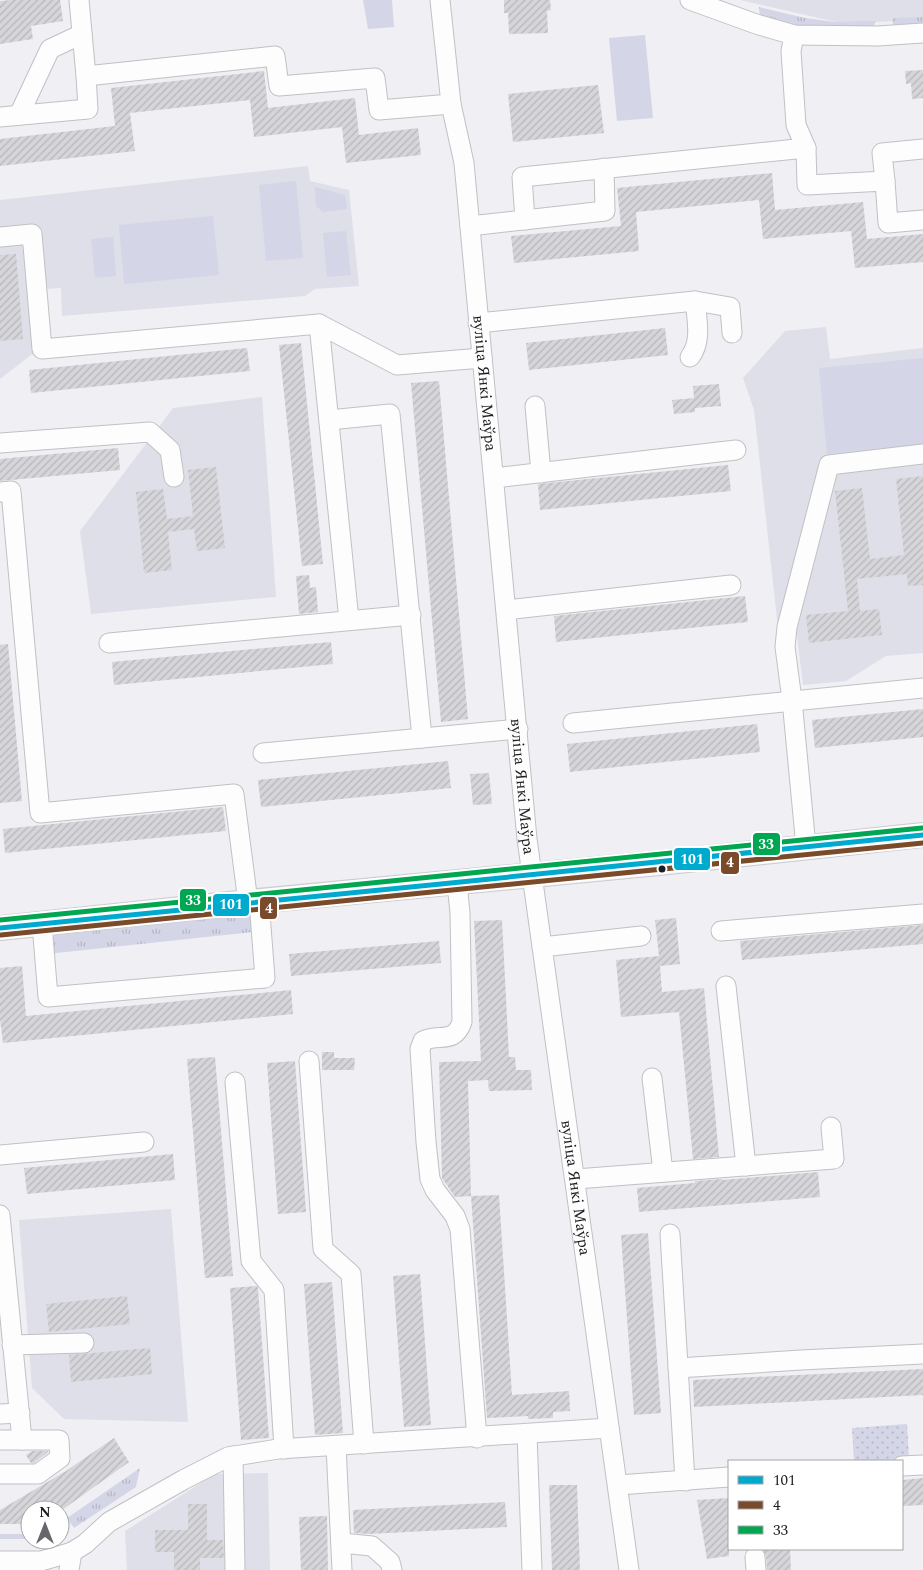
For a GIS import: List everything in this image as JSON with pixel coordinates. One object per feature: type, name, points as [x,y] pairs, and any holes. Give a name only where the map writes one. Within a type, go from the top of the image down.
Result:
[{"type":"main road","points":[[0,928],[254,901],[532,876],[923,835]]},
{"type":"street","points":[[0,117],[88,109],[79,0]]},
{"type":"street","name":"вуліца Янкі Маўра","points":[[440,0],[451,104],[464,163],[527,839],[576,1179],[628,1570]]},
{"type":"street","points":[[690,0],[756,24],[794,35],[878,36],[923,33]]},
{"type":"street","points":[[19,115],[50,49],[82,34]]},
{"type":"street","points":[[794,35],[791,51],[796,125],[806,148],[807,185],[885,181]]},
{"type":"street","points":[[86,76],[275,56],[279,86],[375,78],[379,110],[451,104]]},
{"type":"street","points":[[525,220],[522,177],[806,148]]},
{"type":"street","points":[[923,149],[882,153],[888,224],[923,220]]},
{"type":"street","points":[[470,226],[605,211],[604,168]]},
{"type":"street","points":[[0,237],[32,234],[42,349],[319,324],[397,365],[482,358]]},
{"type":"street","points":[[690,357],[696,350],[698,339],[695,301]]},
{"type":"street","points":[[478,323],[695,301],[730,307],[732,333]]},
{"type":"street","points":[[319,324],[349,620]]},
{"type":"street","points":[[535,406],[541,473]]},
{"type":"street","points":[[329,420],[390,414],[422,738]]},
{"type":"street","points":[[0,443],[150,432],[170,450],[174,477]]},
{"type":"street","points":[[494,478],[736,450]]},
{"type":"street","points":[[806,847],[785,647],[787,627],[829,465],[923,454]]},
{"type":"street","points":[[0,492],[11,491],[40,812],[234,794],[254,901],[265,978],[48,997],[42,924]]},
{"type":"street","points":[[506,610],[731,585]]},
{"type":"street","points":[[109,643],[411,615]]},
{"type":"street","points":[[573,723],[923,688]]},
{"type":"street","points":[[263,753],[518,729]]},
{"type":"street","points":[[457,883],[460,913],[462,1022],[459,1030],[451,1037],[429,1038],[423,1042],[420,1049],[430,1180],[435,1190],[455,1216],[460,1229],[477,1438]]},
{"type":"street","points":[[721,931],[923,914]]},
{"type":"street","points":[[542,948],[641,936]]},
{"type":"street","points":[[726,986],[746,1166]]},
{"type":"street","points":[[308,1061],[323,1249],[350,1274],[364,1444]]},
{"type":"street","points":[[652,1078],[663,1172]]},
{"type":"street","points":[[235,1082],[251,1261],[274,1290],[284,1449]]},
{"type":"street","points":[[576,1179],[834,1159],[831,1127]]},
{"type":"street","points":[[0,1155],[144,1142]]},
{"type":"street","points":[[0,1215],[2,1264],[22,1440]]},
{"type":"street","points":[[670,1234],[685,1481]]},
{"type":"street","points":[[12,1346],[84,1343]]},
{"type":"street","points":[[678,1368],[923,1354]]},
{"type":"street","points":[[0,1414],[20,1413]]},
{"type":"street","points":[[0,1561],[70,1561],[109,1522],[228,1457],[284,1449],[609,1428]]},
{"type":"street","points":[[527,1434],[532,1570]]},
{"type":"street","points":[[0,1440],[59,1440],[60,1458],[38,1474],[0,1474]]},
{"type":"street","points":[[336,1446],[342,1570]]},
{"type":"street","points":[[233,1456],[236,1570]]},
{"type":"street","points":[[903,1466],[923,1465]]},
{"type":"street","points":[[618,1486],[728,1477]]},
{"type":"street","points":[[341,1543],[372,1546],[390,1562],[392,1570]]},
{"type":"shaded area","points":[[740,0],[923,0],[923,19],[845,24]]},
{"type":"shaded area","points":[[308,166],[310,181],[349,190],[359,286],[315,289],[305,296],[62,316],[61,288],[31,290],[35,352],[0,379],[0,200]]},
{"type":"shaded area","points":[[826,327],[830,359],[923,348],[923,653],[886,656],[846,681],[803,685],[797,636],[779,637],[754,410],[743,378],[785,331]]},
{"type":"shaded area","points":[[262,397],[276,597],[91,614],[80,531],[173,408]]},
{"type":"shaded area","points":[[171,1209],[188,1422],[64,1419],[32,1388],[19,1220]]},
{"type":"shaded area","points":[[268,1473],[270,1570],[127,1570],[125,1531],[215,1474]]},
{"type":"green space","points":[[363,0],[392,0],[394,27],[368,29]]},
{"type":"green space","points":[[759,7],[805,18],[835,22],[876,21],[871,31],[805,27],[760,17]]},
{"type":"green space","points":[[923,17],[923,23],[893,25],[892,19],[895,18]]},
{"type":"green space","points":[[645,35],[653,118],[617,121],[609,38]]},
{"type":"green space","points":[[296,181],[303,258],[266,261],[259,185]]},
{"type":"green space","points":[[315,187],[345,195],[347,209],[323,212],[316,206]]},
{"type":"green space","points":[[213,216],[219,275],[124,284],[119,225]]},
{"type":"green space","points":[[346,231],[351,275],[327,277],[323,233]]},
{"type":"green space","points":[[113,237],[116,276],[95,278],[91,239]]},
{"type":"green space","points":[[923,358],[923,444],[827,454],[819,368]]},
{"type":"green space","points":[[251,914],[253,932],[47,954],[47,936]]},
{"type":"green space","points":[[907,1424],[909,1459],[854,1460],[852,1428]]},
{"type":"green space","points":[[140,1468],[136,1487],[74,1528],[70,1522],[70,1516]]},
{"type":"green space","points":[[0,1534],[20,1534],[20,1539],[0,1539]]},
{"type":"building","points":[[60,0],[63,21],[31,26],[33,39],[0,44],[0,1]]},
{"type":"building","points":[[504,0],[550,0],[551,10],[547,11],[548,33],[509,34],[508,13],[504,13]]},
{"type":"building","points":[[923,70],[923,98],[912,99],[911,83],[906,84],[905,71]]},
{"type":"building","points":[[264,71],[268,108],[355,98],[359,135],[418,128],[421,155],[346,163],[342,127],[254,137],[250,100],[130,113],[135,151],[0,166],[0,139],[115,126],[111,88]]},
{"type":"building","points":[[598,85],[604,133],[513,142],[508,94]]},
{"type":"building","points":[[772,173],[775,210],[863,202],[867,239],[923,234],[923,262],[855,268],[851,231],[763,239],[759,200],[636,212],[639,251],[514,263],[511,236],[621,226],[617,188]]},
{"type":"building","points":[[16,254],[23,339],[0,341],[0,255]]},
{"type":"building","points":[[665,328],[668,355],[529,370],[526,343]]},
{"type":"building","points":[[301,343],[323,564],[302,566],[279,345]]},
{"type":"building","points":[[247,348],[250,371],[31,393],[29,370]]},
{"type":"building","points":[[439,381],[468,719],[441,722],[411,383]]},
{"type":"building","points":[[719,384],[721,406],[695,408],[695,412],[674,414],[672,400],[694,398],[693,386]]},
{"type":"building","points":[[118,448],[120,470],[0,481],[0,459]]},
{"type":"building","points":[[728,465],[731,491],[540,510],[538,484]]},
{"type":"building","points":[[216,467],[225,548],[197,551],[194,529],[168,532],[172,570],[144,573],[136,492],[163,489],[167,519],[193,516],[188,470]]},
{"type":"building","points":[[923,476],[923,585],[908,586],[907,574],[857,579],[860,611],[879,609],[882,635],[809,643],[806,615],[848,611],[835,491],[862,488],[870,559],[904,555],[896,479]]},
{"type":"building","points":[[309,575],[310,588],[316,587],[318,612],[299,614],[296,576]]},
{"type":"building","points":[[745,596],[748,622],[556,642],[554,616]]},
{"type":"building","points":[[331,642],[333,664],[114,685],[112,662]]},
{"type":"building","points":[[8,644],[22,801],[0,803],[0,645]]},
{"type":"building","points":[[923,709],[923,737],[815,748],[812,720]]},
{"type":"building","points":[[757,724],[760,752],[570,772],[567,744]]},
{"type":"building","points":[[448,761],[451,788],[261,807],[258,780]]},
{"type":"building","points":[[489,773],[492,804],[473,805],[470,774]]},
{"type":"building","points":[[223,807],[226,831],[5,853],[3,829]]},
{"type":"building","points":[[676,918],[680,964],[660,966],[662,992],[704,988],[719,1157],[693,1159],[679,1012],[621,1017],[616,960],[659,956],[655,920]]},
{"type":"building","points":[[502,920],[509,1057],[515,1057],[516,1070],[531,1070],[532,1090],[489,1091],[488,1080],[468,1081],[471,1196],[455,1197],[442,1178],[439,1062],[481,1061],[474,921]]},
{"type":"building","points":[[923,925],[923,944],[742,960],[740,941]]},
{"type":"building","points":[[439,941],[441,963],[291,976],[289,954]]},
{"type":"building","points":[[22,966],[26,1016],[291,990],[293,1014],[3,1043],[0,1019],[0,968]]},
{"type":"building","points":[[322,1052],[334,1052],[334,1058],[355,1058],[354,1070],[322,1070]]},
{"type":"building","points":[[215,1057],[233,1276],[205,1278],[187,1059]]},
{"type":"building","points":[[295,1061],[306,1212],[278,1214],[267,1063]]},
{"type":"building","points":[[173,1154],[175,1180],[27,1194],[24,1168]]},
{"type":"building","points":[[818,1172],[820,1197],[639,1212],[637,1188],[695,1183],[695,1181]]},
{"type":"building","points":[[499,1195],[512,1395],[569,1391],[570,1411],[553,1412],[553,1418],[528,1419],[528,1416],[487,1418],[471,1196]]},
{"type":"building","points":[[648,1233],[661,1413],[634,1415],[621,1235]]},
{"type":"building","points":[[420,1274],[431,1425],[404,1427],[393,1276]]},
{"type":"building","points":[[332,1282],[343,1433],[315,1435],[304,1284]]},
{"type":"building","points":[[257,1286],[269,1438],[241,1440],[230,1288]]},
{"type":"building","points":[[127,1296],[130,1324],[49,1332],[46,1304]]},
{"type":"building","points":[[150,1348],[152,1374],[71,1382],[69,1355]]},
{"type":"building","points":[[923,1369],[923,1395],[694,1407],[693,1380]]},
{"type":"building","points":[[114,1438],[129,1462],[70,1504],[70,1500],[20,1500],[20,1524],[0,1524],[0,1510],[66,1471]]},
{"type":"building","points":[[32,1451],[48,1452],[34,1463],[31,1463],[26,1455]]},
{"type":"building","points":[[923,1478],[923,1505],[903,1506],[903,1480]]},
{"type":"building","points":[[549,1485],[577,1485],[580,1570],[552,1570]]},
{"type":"building","points":[[728,1498],[729,1556],[707,1559],[697,1500]]},
{"type":"building","points":[[505,1502],[507,1527],[368,1534],[354,1533],[353,1510]]},
{"type":"building","points":[[188,1504],[207,1504],[207,1540],[223,1540],[224,1558],[200,1558],[200,1570],[174,1570],[174,1552],[155,1552],[155,1530],[188,1530]]},
{"type":"building","points":[[327,1516],[328,1570],[301,1570],[299,1517]]},
{"type":"building","points":[[763,1550],[790,1550],[791,1570],[767,1570],[766,1556]]},
{"type":"transit line","name":"33","points":[[0,920],[922,828]]},
{"type":"transit line","name":"101","points":[[0,928],[923,835]]},
{"type":"transit line","name":"4","points":[[1,935],[923,843]]}]
